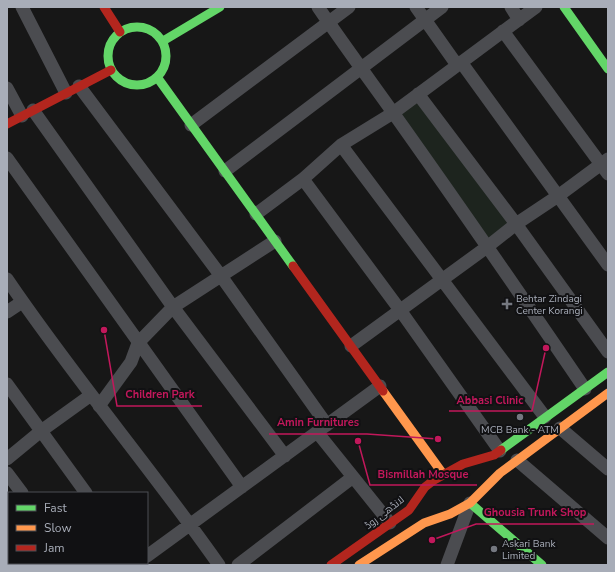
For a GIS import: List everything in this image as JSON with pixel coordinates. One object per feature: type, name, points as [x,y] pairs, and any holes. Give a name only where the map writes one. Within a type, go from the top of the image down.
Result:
[{"type":"street","points":[[22,7],[66,93]]},
{"type":"street","points":[[104,7],[120,32]]},
{"type":"street","points":[[163,41],[220,7]]},
{"type":"street","points":[[318,7],[360,69],[393,112],[585,389]]},
{"type":"street","points":[[192,125],[349,7]]},
{"type":"street","points":[[416,7],[608,265]]},
{"type":"street","points":[[225,171],[442,7]]},
{"type":"street","points":[[510,7],[519,20]]},
{"type":"street","points":[[256,214],[303,179],[341,145],[393,112],[536,7]]},
{"type":"street","points":[[564,7],[606,61]]},
{"type":"street","points":[[138,27],[148,29],[163,41],[166,50],[166,60],[164,70],[158,77],[149,83],[140,85],[130,84],[121,81],[111,70],[108,57],[109,47],[113,39],[120,32],[129,28],[138,27]]},
{"type":"street","points":[[351,346],[487,247],[516,224],[606,166],[503,31]]},
{"type":"street","points":[[7,124],[111,70]]},
{"type":"street","points":[[158,77],[442,474]]},
{"type":"street","points":[[79,86],[221,276],[353,477],[390,523]]},
{"type":"street","points":[[7,88],[285,456]]},
{"type":"street","points":[[418,94],[516,224],[608,352]]},
{"type":"street","points":[[341,145],[545,417]]},
{"type":"street","points":[[7,158],[242,487]]},
{"type":"street","points":[[303,179],[400,310],[500,451]]},
{"type":"street","points":[[7,459],[41,431],[95,400],[131,362],[138,343],[173,307],[275,241]]},
{"type":"street","points":[[7,279],[22,302],[190,524],[219,565]]},
{"type":"street","points":[[7,312],[22,302]]},
{"type":"street","name":"لانڈھی روڈ","points":[[331,565],[409,510],[426,487],[442,474],[463,464],[494,455],[608,372]]},
{"type":"street","points":[[7,384],[85,492]]},
{"type":"street","points":[[148,555],[380,386]]},
{"type":"street","points":[[359,565],[424,523],[450,514],[475,499],[500,473],[608,393]]},
{"type":"street","points":[[560,428],[608,470]]},
{"type":"street","points":[[517,460],[608,538]]},
{"type":"street","points":[[448,565],[475,499],[479,474],[463,464]]},
{"type":"street","points":[[7,473],[21,492]]},
{"type":"street","points":[[238,565],[353,477]]},
{"type":"street","points":[[426,487],[428,499]]},
{"type":"street","points":[[475,499],[542,565]]},
{"type":"street","points":[[436,508],[450,514]]},
{"type":"shaded area","points":[[418,94],[516,224],[487,247],[393,113]]},
{"type":"traffic: fast","points":[[163,41],[220,7]]},
{"type":"traffic: fast","points":[[564,7],[608,69]]},
{"type":"traffic: fast","points":[[131,27],[143,27],[158,35],[166,50],[166,56],[166,62],[158,77],[143,85],[131,85],[116,77],[108,62],[108,50],[116,35],[131,27]]},
{"type":"traffic: fast","points":[[157,77],[293,266]]},
{"type":"traffic: fast","points":[[501,450],[608,372]]},
{"type":"traffic: fast","points":[[470,503],[542,565]]},
{"type":"traffic: slow","points":[[383,391],[443,474]]},
{"type":"traffic: slow","points":[[359,565],[424,523],[450,514],[470,503],[500,473],[608,393]]},
{"type":"traffic: jam","points":[[104,7],[120,32]]},
{"type":"traffic: jam","points":[[7,124],[111,70]]},
{"type":"traffic: jam","points":[[293,266],[383,391]]},
{"type":"traffic: jam","points":[[331,565],[409,510],[425,487],[434,480],[463,464],[494,455],[501,450]]},
{"type":"place","name":"Behtar Zindagi Center Korangi","points":[[507,304]]},
{"type":"place","name":"Children Park","points":[[104,330]]},
{"type":"place","name":"Abbasi Clinic","points":[[546,348]]},
{"type":"place","name":"MCB Bank - ATM","points":[[520,417]]},
{"type":"place","name":"Amin Furnitures","points":[[438,439]]},
{"type":"place","name":"Bismillah Mosque","points":[[358,441]]},
{"type":"place","name":"Ghousia Trunk Shop","points":[[432,540]]},
{"type":"place","name":"Askari Bank Limited","points":[[494,549]]}]
